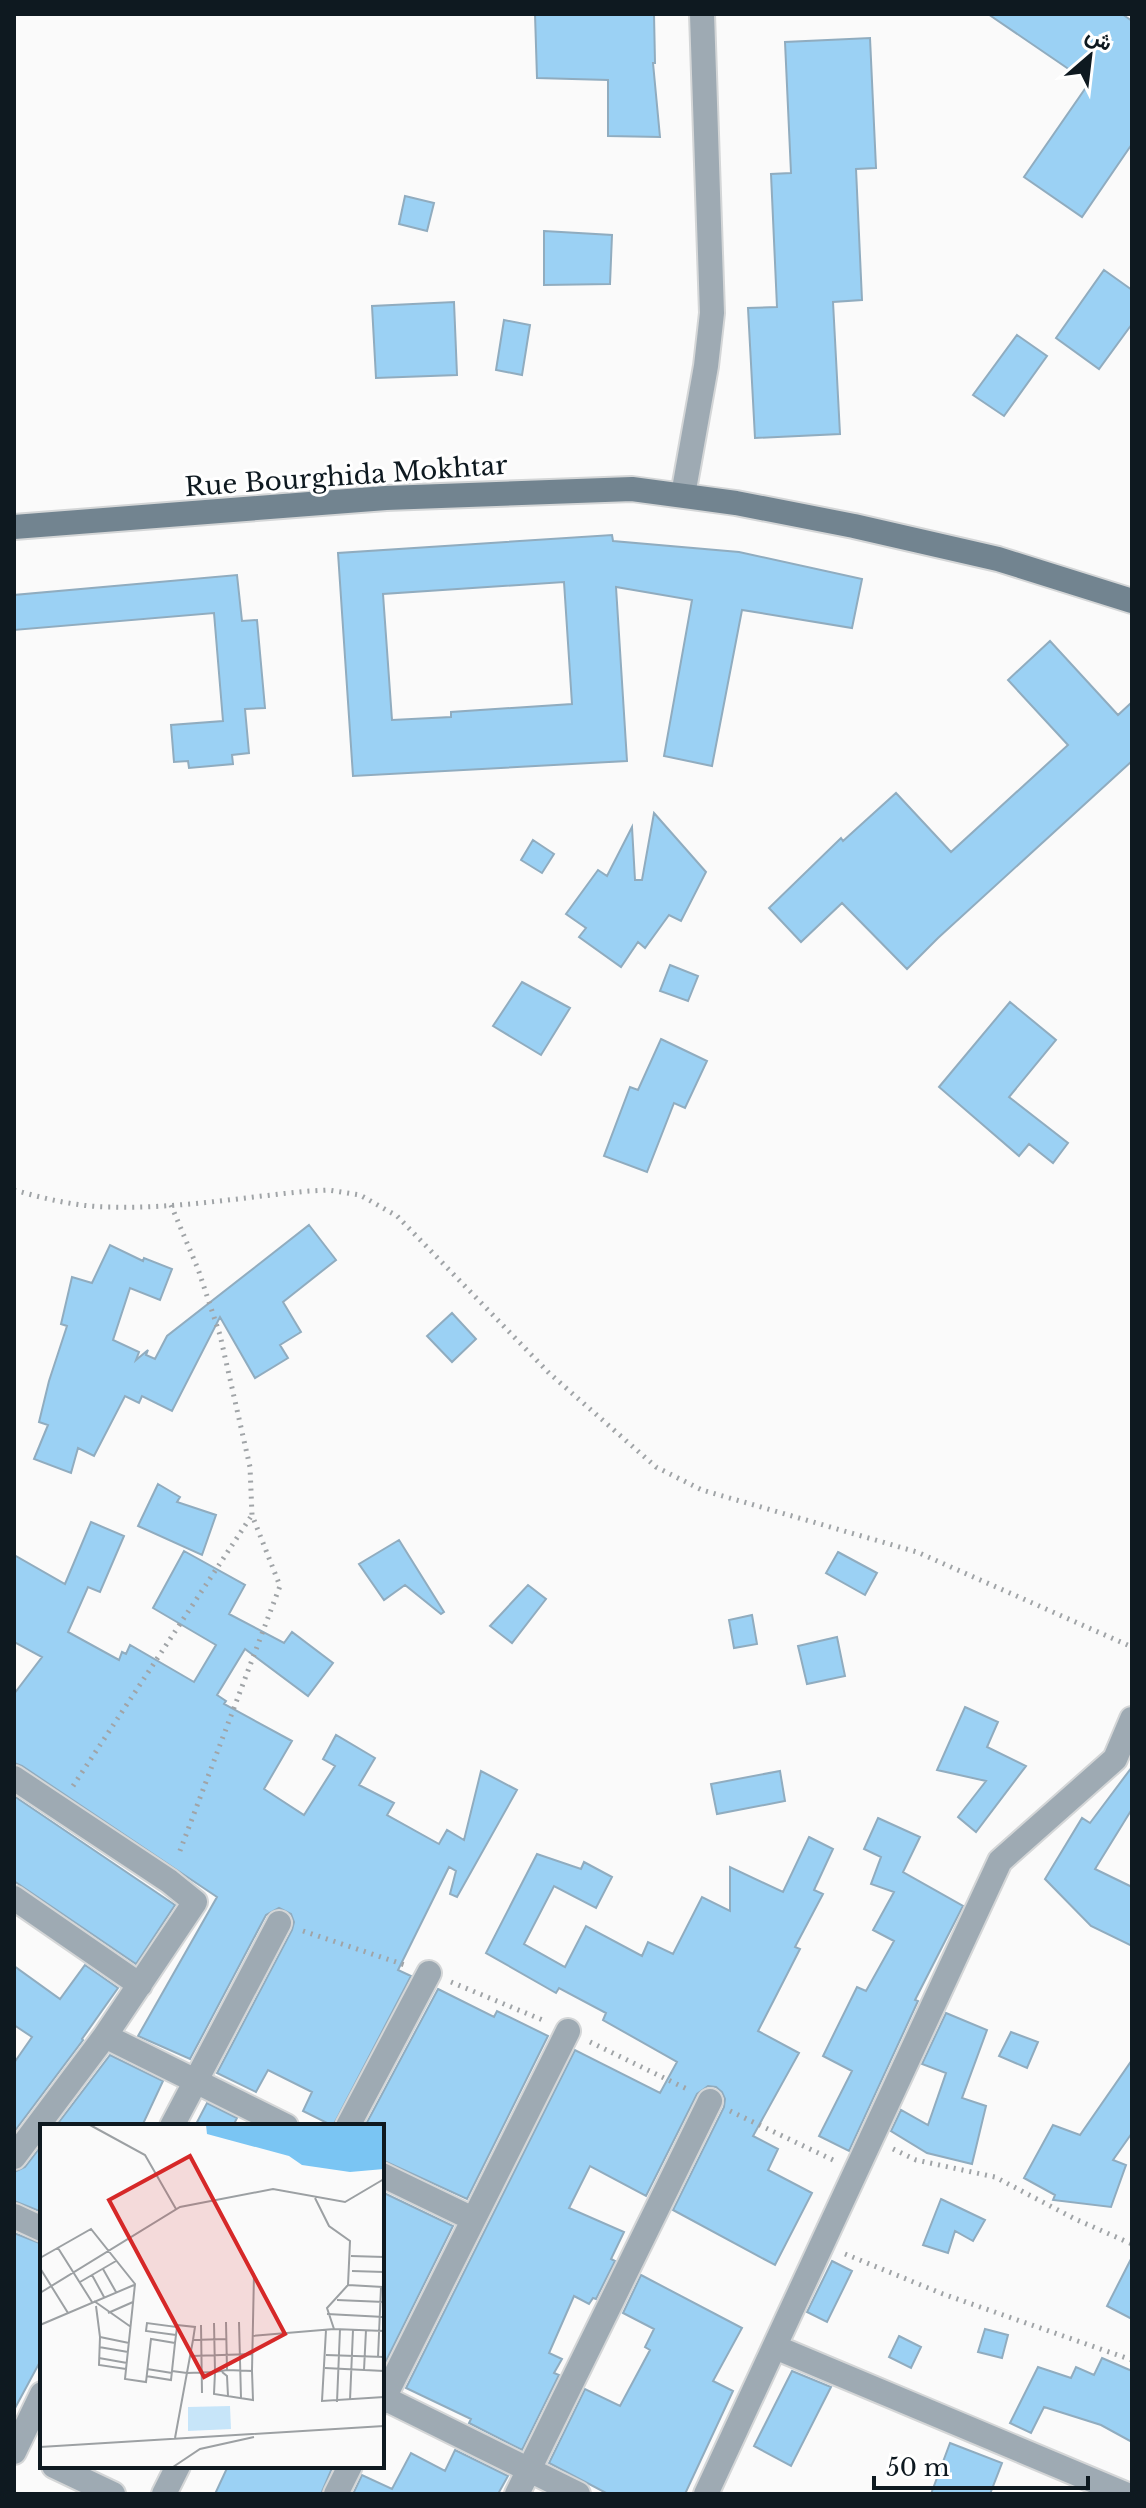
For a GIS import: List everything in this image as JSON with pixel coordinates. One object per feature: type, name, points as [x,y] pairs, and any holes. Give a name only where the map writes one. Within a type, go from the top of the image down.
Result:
[{"type":"main road","name":"Rue Bourghida Mokhtar","points":[[14,527],[483,493],[632,489],[799,514],[998,559],[1132,601]]},
{"type":"street","points":[[683,495],[706,366],[712,313],[702,14]]},
{"type":"street","points":[[706,2494],[1000,1861],[1115,1759],[1132,1719]]},
{"type":"street","points":[[14,1778],[169,1881],[195,1902],[105,2036],[14,2157]]},
{"type":"street","points":[[14,1898],[140,1985]]},
{"type":"street","points":[[173,2124],[279,1923]]},
{"type":"street","points":[[349,2124],[429,1973]]},
{"type":"street","points":[[384,2397],[568,2031]]},
{"type":"street","points":[[105,2036],[282,2124]]},
{"type":"street","points":[[517,2494],[710,2101]]},
{"type":"street","points":[[384,2176],[473,2219]]},
{"type":"street","points":[[14,2216],[40,2228]]},
{"type":"street","points":[[775,2347],[1125,2494]]},
{"type":"street","points":[[40,2398],[15,2449],[40,2459]]},
{"type":"street","points":[[384,2399],[578,2494]]},
{"type":"street","points":[[58,2468],[113,2494]]},
{"type":"street","points":[[164,2494],[177,2468]]},
{"type":"street","points":[[336,2494],[349,2468]]},
{"type":"path","points":[[14,1190],[67,1203],[111,1207],[171,1205],[328,1190],[360,1195],[381,1205],[410,1227],[549,1373],[656,1467],[702,1490],[917,1552],[1132,1647]]},
{"type":"path","points":[[169,1881],[280,1586],[252,1515],[250,1467],[220,1335],[198,1269],[171,1205]]},
{"type":"path","points":[[60,1807],[252,1515]]},
{"type":"path","points":[[871,2139],[916,2160],[995,2177],[1075,2219],[1132,2244]]},
{"type":"path","points":[[822,2245],[943,2294],[1132,2360]]},
{"type":"building","points":[[535,14],[654,14],[653,63],[660,137],[608,136],[608,80],[537,78]]},
{"type":"building","points":[[988,14],[1122,14],[1132,21],[1132,144],[1082,217],[1024,177],[1089,83]]},
{"type":"building","points":[[870,38],[876,168],[856,169],[862,300],[833,302],[840,434],[755,438],[748,308],[777,307],[771,174],[791,173],[785,42]]},
{"type":"building","points":[[405,196],[434,203],[427,231],[399,224]]},
{"type":"building","points":[[544,231],[612,235],[610,284],[544,285]]},
{"type":"building","points":[[1104,270],[1132,290],[1132,324],[1099,369],[1056,338]]},
{"type":"building","points":[[454,302],[457,375],[376,378],[372,306]]},
{"type":"building","points":[[504,320],[530,325],[522,375],[496,370]]},
{"type":"building","points":[[1017,335],[1047,356],[1004,416],[973,395]]},
{"type":"building","points":[[612,535],[613,541],[739,552],[862,579],[852,628],[742,610],[712,766],[664,756],[692,600],[616,587],[627,761],[353,776],[338,553]],"holes":[[[564,582],[572,704],[451,712],[451,717],[392,720],[383,594]]]},
{"type":"building","points":[[237,575],[242,621],[257,620],[265,708],[245,709],[249,753],[232,755],[233,764],[189,768],[188,761],[174,762],[171,725],[223,721],[214,613],[14,630],[14,595]]},
{"type":"building","points":[[1050,641],[1118,715],[1132,702],[1132,761],[907,969],[842,903],[801,942],[769,908],[841,838],[843,841],[896,793],[951,852],[1068,745],[1008,680]]},
{"type":"building","points":[[654,813],[706,872],[681,921],[669,915],[645,948],[638,942],[621,967],[579,937],[586,928],[566,914],[598,870],[607,876],[632,827],[635,880],[642,880]]},
{"type":"building","points":[[533,840],[554,854],[542,873],[521,860]]},
{"type":"building","points":[[670,965],[698,976],[688,1001],[660,991]]},
{"type":"building","points":[[522,982],[570,1008],[541,1055],[493,1026]]},
{"type":"building","points":[[1010,1002],[1056,1040],[1009,1097],[1068,1143],[1053,1163],[1029,1144],[1019,1156],[939,1087]]},
{"type":"building","points":[[661,1039],[707,1061],[685,1108],[674,1103],[647,1172],[604,1156],[630,1087],[638,1090]]},
{"type":"building","points":[[309,1225],[336,1260],[283,1302],[301,1332],[280,1345],[288,1358],[255,1378],[220,1317],[172,1411],[142,1396],[139,1403],[125,1396],[94,1456],[78,1448],[71,1473],[34,1459],[48,1425],[39,1422],[67,1326],[61,1324],[72,1277],[92,1283],[110,1245],[143,1261],[144,1258],[172,1269],[160,1300],[130,1288],[113,1340],[139,1352],[136,1360],[148,1350],[146,1355],[155,1359],[167,1336]]},
{"type":"building","points":[[452,1313],[476,1339],[452,1362],[427,1336]]},
{"type":"building","points":[[158,1484],[180,1497],[177,1502],[216,1515],[202,1555],[138,1526]]},
{"type":"building","points":[[91,1522],[124,1536],[100,1592],[88,1587],[68,1632],[119,1660],[130,1645],[194,1682],[216,1645],[153,1608],[184,1551],[245,1585],[229,1614],[284,1643],[292,1632],[333,1663],[308,1696],[245,1649],[217,1695],[226,1701],[224,1704],[292,1741],[264,1789],[304,1815],[335,1766],[323,1759],[336,1735],[375,1758],[359,1785],[394,1803],[387,1815],[439,1844],[447,1830],[464,1840],[481,1771],[517,1790],[457,1897],[450,1894],[456,1871],[449,1867],[398,1970],[411,1976],[334,2124],[303,2111],[312,2092],[268,2070],[256,2092],[217,2073],[292,1930],[294,1922],[291,1914],[279,1908],[266,1915],[190,2059],[138,2036],[217,1897],[14,1763],[14,1694],[42,1657],[14,1642],[14,1555],[65,1584]]},
{"type":"building","points":[[399,1540],[444,1612],[441,1614],[405,1585],[384,1600],[359,1564]]},
{"type":"building","points":[[838,1552],[877,1573],[865,1595],[826,1573]]},
{"type":"building","points":[[528,1585],[546,1599],[512,1643],[490,1626]]},
{"type":"building","points":[[752,1615],[757,1644],[734,1648],[729,1620]]},
{"type":"building","points":[[837,1637],[845,1676],[807,1684],[798,1646]]},
{"type":"building","points":[[965,1707],[998,1722],[987,1747],[1026,1766],[976,1832],[958,1817],[986,1781],[937,1770]]},
{"type":"building","points":[[1132,1767],[1132,1809],[1095,1869],[1132,1887],[1132,1946],[1091,1926],[1045,1879],[1082,1818],[1090,1823]]},
{"type":"building","points":[[780,1771],[785,1801],[717,1814],[711,1784]]},
{"type":"building","points":[[14,1796],[175,1905],[136,1964],[14,1881]]},
{"type":"building","points":[[878,1818],[920,1837],[903,1872],[963,1906],[915,2000],[918,2001],[849,2151],[819,2136],[852,2071],[823,2056],[857,1987],[866,1991],[894,1941],[873,1930],[894,1892],[871,1884],[881,1857],[864,1849]]},
{"type":"building","points":[[809,1837],[833,1849],[814,1890],[823,1894],[795,1947],[800,1949],[758,2031],[799,2053],[753,2136],[778,2149],[768,2170],[812,2193],[775,2265],[673,2210],[724,2107],[722,2092],[708,2086],[697,2094],[646,2196],[590,2166],[569,2208],[624,2232],[611,2259],[615,2261],[596,2299],[593,2298],[589,2304],[574,2296],[549,2353],[562,2359],[554,2373],[559,2375],[522,2450],[469,2423],[471,2419],[406,2388],[575,2050],[660,2093],[677,2062],[603,2020],[606,2013],[559,1988],[556,1993],[486,1953],[537,1854],[581,1869],[584,1862],[612,1877],[596,1908],[554,1886],[524,1944],[565,1967],[586,1926],[642,1956],[648,1942],[673,1954],[702,1897],[730,1911],[730,1867],[783,1892]]},
{"type":"building","points":[[85,1965],[118,1988],[14,2132],[14,2063],[32,2037],[14,2025],[14,1966],[60,1999]]},
{"type":"building","points":[[438,1989],[494,2017],[497,2011],[548,2036],[467,2199],[384,2161],[384,2124],[366,2124]]},
{"type":"building","points":[[946,2013],[987,2030],[962,2098],[986,2106],[972,2164],[927,2153],[891,2131],[901,2110],[928,2125],[946,2073],[922,2064]]},
{"type":"building","points":[[1011,2032],[1038,2042],[1027,2068],[999,2056]]},
{"type":"building","points":[[110,2055],[163,2081],[143,2124],[58,2124]]},
{"type":"building","points":[[1132,2060],[1132,2133],[1113,2160],[1126,2165],[1111,2207],[1053,2200],[1055,2195],[1024,2178],[1053,2125],[1080,2135]]},
{"type":"building","points":[[207,2103],[237,2118],[234,2124],[196,2124]]},
{"type":"building","points":[[40,2148],[40,2211],[14,2201],[14,2172],[25,2167]]},
{"type":"building","points":[[384,2193],[453,2226],[384,2365]]},
{"type":"building","points":[[941,2199],[985,2220],[973,2241],[955,2231],[948,2253],[923,2245]]},
{"type":"building","points":[[14,2233],[40,2243],[40,2362],[14,2410]]},
{"type":"building","points":[[1132,2257],[1132,2319],[1107,2306]]},
{"type":"building","points":[[832,2261],[852,2271],[827,2322],[807,2312]]},
{"type":"building","points":[[641,2275],[742,2328],[713,2381],[733,2391],[685,2494],[608,2494],[549,2463],[585,2389],[620,2406],[650,2350],[645,2347],[654,2329],[623,2313]]},
{"type":"building","points":[[985,2329],[1008,2335],[1002,2358],[978,2352]]},
{"type":"building","points":[[899,2336],[921,2347],[911,2368],[889,2357]]},
{"type":"building","points":[[1102,2358],[1132,2371],[1132,2442],[1101,2425],[1044,2407],[1031,2433],[1010,2423],[1038,2367],[1071,2378],[1076,2367],[1094,2375]]},
{"type":"building","points":[[792,2371],[831,2387],[791,2466],[754,2446]]},
{"type":"building","points":[[950,2443],[1002,2463],[990,2494],[931,2494]]},
{"type":"building","points":[[455,2450],[508,2476],[498,2494],[353,2494],[362,2475],[392,2489],[411,2453],[445,2471]]},
{"type":"building","points":[[227,2468],[332,2468],[321,2494],[215,2494]]}]
